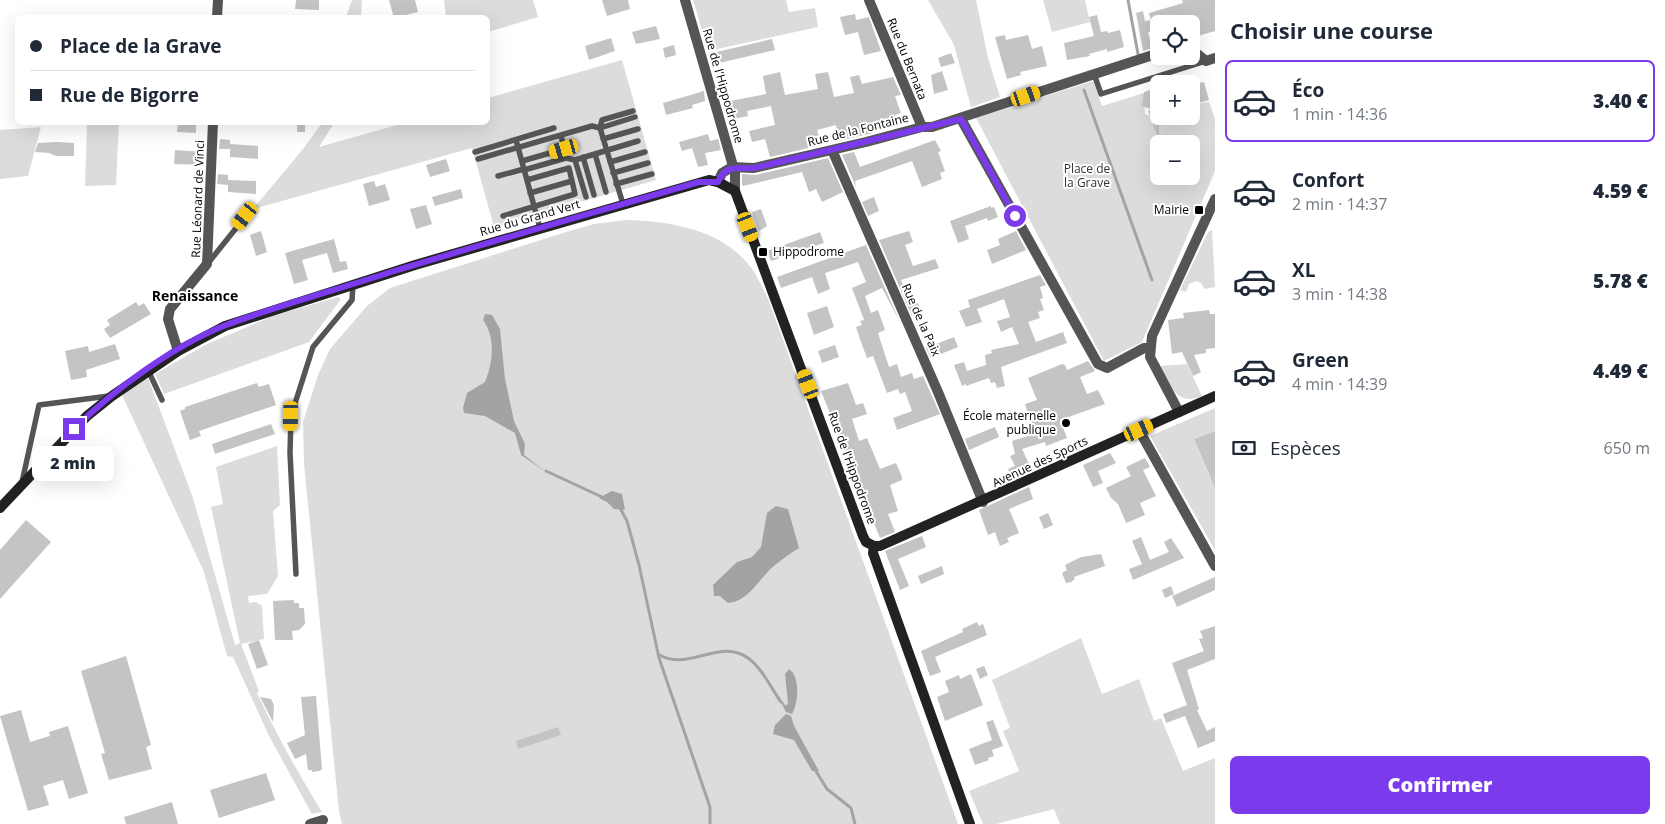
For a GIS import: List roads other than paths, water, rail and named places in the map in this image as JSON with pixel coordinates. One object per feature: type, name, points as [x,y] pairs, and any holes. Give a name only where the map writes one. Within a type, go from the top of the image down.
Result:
[{"type":"main road","name":"Rue du Grand Vert","points":[[0,508],[22,482],[87,416],[112,396],[178,350],[225,326],[353,284],[540,228],[699,182],[718,182]]},
{"type":"main road","points":[[718,182],[735,191]]},
{"type":"main road","name":"Rue de l'Hippodrome","points":[[735,191],[854,507],[863,536],[866,542],[874,546],[873,553],[970,824]]},
{"type":"main road","name":"Avenue des Sports","points":[[874,546],[880,546],[983,502],[1215,396]]},
{"type":"street","points":[[217,15],[218,0]]},
{"type":"street","name":"Rue de l'Hippodrome","points":[[685,0],[736,180],[735,191]]},
{"type":"street","name":"Rue du Bernata","points":[[869,0],[922,127]]},
{"type":"street","name":"Rue de la Fontaine","points":[[732,167],[754,168],[922,127],[932,127],[1150,56]]},
{"type":"street","points":[[961,119],[1098,364],[1107,368],[1144,348],[1150,348]]},
{"type":"street","name":"Rue Léonard de Vinci","points":[[178,350],[168,319],[170,309],[207,264],[213,125]]},
{"type":"street","name":"Rue de la Paix","points":[[832,150],[938,392],[983,502]]},
{"type":"street","points":[[718,182],[722,173],[732,167]]},
{"type":"street","points":[[1179,412],[1150,358],[1152,336],[1215,199]]},
{"type":"street","points":[[1139,430],[1215,566]]},
{"type":"street","points":[[310,824],[323,820]]},
{"type":"lane","points":[[1094,74],[1101,94],[1210,59]]},
{"type":"lane","points":[[623,204],[600,128],[602,120],[634,114]]},
{"type":"lane","points":[[478,159],[592,126],[600,128]]},
{"type":"lane","points":[[476,152],[554,128]]},
{"type":"lane","points":[[603,139],[638,129]]},
{"type":"lane","points":[[561,135],[566,158]]},
{"type":"lane","points":[[516,140],[540,228]]},
{"type":"lane","points":[[498,176],[566,158],[576,160],[638,141]]},
{"type":"lane","points":[[522,161],[564,149]]},
{"type":"lane","points":[[610,162],[645,152]]},
{"type":"lane","points":[[595,154],[606,192]]},
{"type":"lane","points":[[583,157],[594,195]]},
{"type":"lane","points":[[576,160],[586,197]]},
{"type":"lane","points":[[613,173],[648,163]]},
{"type":"lane","points":[[503,216],[576,194],[568,168],[527,180]]},
{"type":"lane","points":[[616,184],[652,174]]},
{"type":"lane","points":[[530,193],[572,181]]},
{"type":"lane","points":[[207,264],[245,216]]},
{"type":"lane","points":[[296,574],[290,453],[291,416],[313,348],[352,300],[353,284]]},
{"type":"lane","points":[[148,370],[162,400]]},
{"type":"lane","points":[[22,482],[39,405],[112,396]]},
{"type":"waterway","points":[[1128,0],[1138,54]]},
{"type":"waterway","points":[[1084,90],[1152,280]]},
{"type":"waterway","points":[[546,471],[602,497]]},
{"type":"waterway","points":[[620,508],[627,521],[639,565],[659,658],[710,807],[710,824]]},
{"type":"waterway","points":[[658,654],[669,659],[680,660],[726,651],[737,653],[748,658],[758,667],[781,702]]},
{"type":"waterway","points":[[814,768],[827,789],[851,808],[855,824]]},
{"type":"place","name":"Mairie","points":[[1199,210]]},
{"type":"place","name":"Hippodrome","points":[[763,252]]},
{"type":"place","name":"École maternelle publique","points":[[1066,423]]},
{"type":"district","name":"Renaissance","points":[[195,296]]},
{"type":"park label","name":"Place de la Grave","points":[[1087,176]]}]
